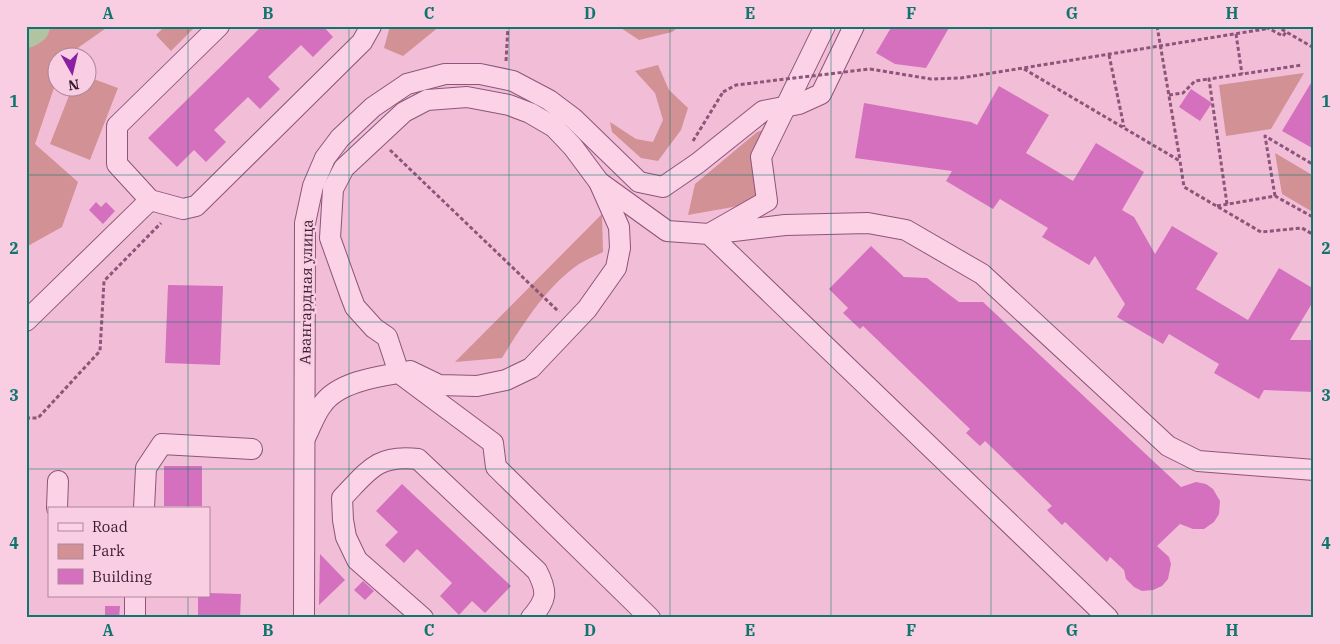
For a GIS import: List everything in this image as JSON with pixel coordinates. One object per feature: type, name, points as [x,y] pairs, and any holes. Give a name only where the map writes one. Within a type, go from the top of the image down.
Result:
[{"type":"street","points":[[218,26],[117,126],[116,164],[150,200],[183,209],[196,206],[362,42],[371,26]]},
{"type":"street","points":[[709,234],[767,201],[761,157],[825,26]]},
{"type":"street","name":"Авангардная улица","points":[[304,618],[306,223],[313,186],[325,158],[340,138],[373,107],[407,84],[445,74],[480,74],[513,81],[549,100],[573,118],[639,182],[663,187],[698,163],[763,112],[799,104],[821,94],[854,26]]},
{"type":"street","points":[[305,438],[322,404],[336,392],[373,377],[399,372],[410,371],[439,385],[477,386],[506,380],[531,368],[587,309],[616,268],[620,248],[619,227],[599,182],[573,147],[554,127],[530,113],[509,105],[467,97],[427,100],[404,112],[344,168],[334,189],[330,214],[330,238],[355,307],[374,328],[387,337],[399,372],[493,443],[496,467],[650,618]]},
{"type":"street","points":[[599,182],[667,231],[709,234],[785,225],[868,223],[906,230],[982,274],[1168,446],[1198,461],[1314,470]]},
{"type":"street","points":[[26,320],[150,200]]},
{"type":"street","points":[[709,234],[1108,618]]},
{"type":"street","points":[[144,507],[146,468],[162,444],[252,449]]},
{"type":"street","points":[[423,618],[357,560],[346,537],[342,498],[372,467],[387,460],[418,459],[537,571],[544,584],[545,596],[542,606],[531,618]]},
{"type":"street","points":[[57,507],[58,481]]},
{"type":"street","points":[[135,596],[135,618]]},
{"type":"path","points":[[506,79],[508,26]]},
{"type":"path","points":[[1157,26],[1184,187],[1260,232],[1302,228],[1314,235]]},
{"type":"path","points":[[698,163],[689,146],[723,92],[736,85],[870,69],[932,79],[961,78],[1160,47],[1265,29],[1266,26],[1283,36],[1286,32]]},
{"type":"path","points":[[1276,26],[1314,48]]},
{"type":"path","points":[[1236,34],[1242,74]]},
{"type":"path","points":[[1109,55],[1125,128]]},
{"type":"path","points":[[1169,95],[1184,92],[1195,81],[1302,65]]},
{"type":"path","points":[[1024,68],[1180,160]]},
{"type":"path","points":[[1209,79],[1227,204]]},
{"type":"path","points":[[1275,196],[1266,136],[1314,165]]},
{"type":"path","points":[[389,148],[572,324]]},
{"type":"path","points":[[1216,206],[1275,196],[1314,216]]},
{"type":"path","points":[[26,418],[38,418],[100,351],[104,281],[177,207]]},
{"type":"green space","points":[[26,26],[109,26],[78,48],[48,48],[48,98],[51,98],[35,144],[78,182],[62,227],[26,247]]},
{"type":"green space","points":[[165,26],[196,26],[171,51],[156,35]]},
{"type":"green space","points":[[390,26],[440,26],[403,56],[384,48]]},
{"type":"green space","points":[[618,26],[676,26],[676,29],[672,32],[639,40]]},
{"type":"green space","points":[[658,65],[669,90],[688,108],[681,130],[658,161],[641,158],[612,132],[610,122],[636,139],[653,142],[663,120],[655,93],[635,71]]},
{"type":"green space","points":[[1304,73],[1271,129],[1226,136],[1219,85]]},
{"type":"green space","points":[[98,81],[118,88],[90,160],[50,144],[68,98],[98,98]]},
{"type":"green space","points":[[776,126],[761,157],[767,201],[688,215],[695,184],[757,132]]},
{"type":"green space","points":[[1275,153],[1314,176],[1314,210],[1311,211],[1282,194]]},
{"type":"green space","points":[[602,214],[603,252],[579,264],[556,284],[527,319],[502,358],[455,362]]},
{"type":"building","points":[[262,26],[323,26],[333,37],[313,57],[301,45],[268,77],[280,89],[260,109],[248,97],[214,130],[226,142],[206,162],[194,150],[177,167],[148,138]]},
{"type":"building","points":[[892,26],[950,26],[926,68],[895,64],[876,53]]},
{"type":"building","points":[[1314,78],[1314,149],[1282,131]]},
{"type":"building","points":[[999,86],[1049,115],[1026,153],[1073,181],[1096,143],[1144,172],[1122,210],[1134,217],[1155,254],[1172,226],[1218,253],[1196,289],[1248,320],[1279,268],[1314,289],[1314,300],[1290,340],[1314,340],[1314,392],[1264,390],[1259,399],[1214,373],[1219,364],[1169,334],[1163,344],[1117,317],[1125,304],[1095,256],[1089,265],[1042,237],[1048,228],[1000,199],[993,209],[946,181],[952,171],[855,158],[864,103],[971,122],[977,125]]},
{"type":"building","points":[[1191,89],[1212,103],[1200,121],[1179,107]]},
{"type":"building","points":[[96,202],[101,207],[106,202],[115,211],[103,224],[89,210]]},
{"type":"building","points":[[871,246],[904,277],[927,278],[959,302],[983,302],[1181,487],[1196,482],[1206,484],[1213,489],[1220,501],[1219,514],[1214,522],[1204,529],[1193,529],[1180,524],[1157,546],[1169,557],[1171,564],[1168,579],[1162,586],[1153,590],[1142,591],[1134,587],[1126,579],[1124,570],[1110,557],[1107,562],[1065,522],[1062,525],[1047,510],[1052,506],[985,441],[980,446],[966,433],[970,429],[863,326],[860,329],[843,313],[848,308],[829,289]]},
{"type":"building","points":[[168,285],[223,286],[220,365],[165,363]]},
{"type":"building","points":[[164,466],[202,466],[202,506],[164,506]]},
{"type":"building","points":[[402,484],[511,586],[485,613],[472,601],[459,615],[440,596],[452,583],[417,549],[404,563],[385,545],[398,532],[376,511]]},
{"type":"building","points":[[320,554],[345,580],[319,605]]},
{"type":"building","points":[[363,581],[374,591],[365,600],[354,590]]},
{"type":"building","points":[[210,593],[241,594],[240,618],[198,618],[198,596],[210,596]]},
{"type":"building","points":[[105,606],[120,606],[119,618],[105,618]]},
{"type":"waterway","points":[[26,29],[31,26]]}]
